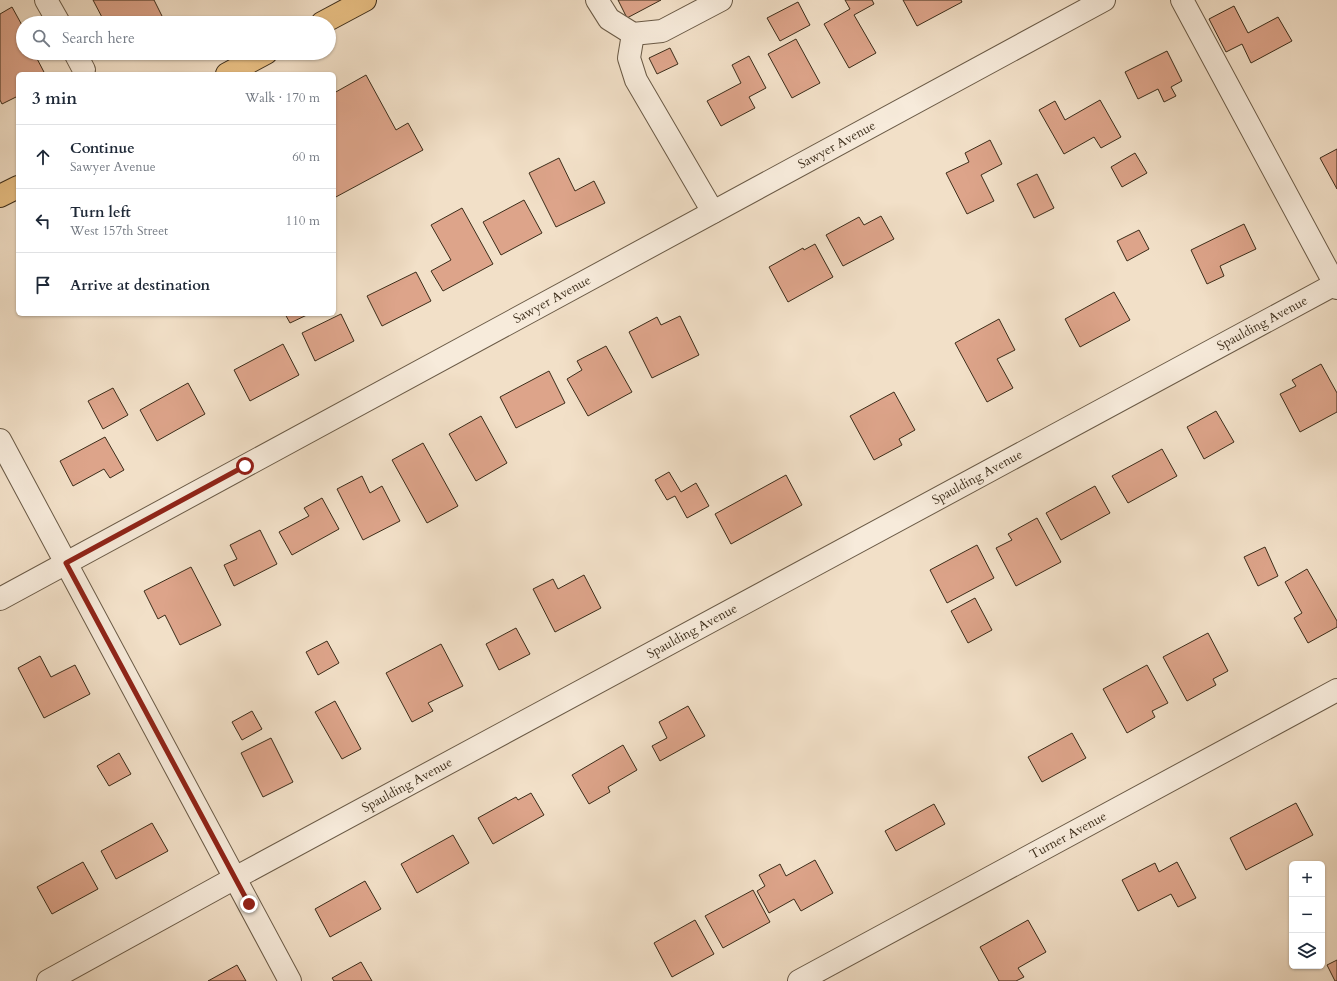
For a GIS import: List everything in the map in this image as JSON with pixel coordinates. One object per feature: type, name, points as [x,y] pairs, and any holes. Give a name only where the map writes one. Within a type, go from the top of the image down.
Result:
[{"type":"main road","points":[[335,16],[364,0]]},
{"type":"main road","points":[[231,72],[253,60]]},
{"type":"main road","points":[[0,196],[16,188]]},
{"type":"street","points":[[46,0],[54,16]]},
{"type":"street","points":[[597,0],[609,20],[633,34],[662,31],[720,0]]},
{"type":"street","name":"Sawyer Avenue","points":[[0,599],[1104,0]]},
{"type":"street","points":[[1182,0],[1336,285]]},
{"type":"street","points":[[633,34],[629,58],[636,80],[713,212]]},
{"type":"street","name":"Spaulding Avenue","points":[[48,981],[235,878],[1336,285]]},
{"type":"street","points":[[0,440],[290,981]]},
{"type":"street","name":"Turner Avenue","points":[[799,981],[1337,690]]},
{"type":"building","points":[[93,0],[154,0],[162,16],[101,16]]},
{"type":"building","points":[[618,0],[661,0],[627,18]]},
{"type":"building","points":[[845,0],[872,0],[874,4],[854,15],[876,53],[849,68],[824,24],[850,9]]},
{"type":"building","points":[[903,0],[961,0],[962,2],[917,26]]},
{"type":"building","points":[[798,2],[810,25],[780,41],[767,18]]},
{"type":"building","points":[[1234,6],[1248,33],[1278,17],[1292,41],[1251,63],[1242,44],[1226,52],[1209,19]]},
{"type":"building","points":[[12,7],[17,16],[16,60],[38,60],[44,72],[16,72],[16,97],[2,104],[0,100],[0,14]]},
{"type":"building","points":[[796,39],[820,83],[792,98],[768,54]]},
{"type":"building","points":[[670,48],[678,64],[657,74],[649,58]]},
{"type":"building","points":[[1167,51],[1182,81],[1171,87],[1176,96],[1164,102],[1158,89],[1138,99],[1125,72]]},
{"type":"building","points":[[749,56],[766,88],[749,97],[755,108],[721,126],[707,101],[741,83],[732,65]]},
{"type":"building","points":[[366,75],[396,130],[408,123],[423,150],[336,197],[336,92]]},
{"type":"building","points":[[1100,100],[1121,137],[1101,148],[1094,137],[1064,154],[1039,110],[1055,101],[1065,120]]},
{"type":"building","points":[[990,140],[1002,164],[981,175],[994,201],[967,214],[946,173],[969,162],[965,153]]},
{"type":"building","points":[[1337,149],[1337,189],[1320,158]]},
{"type":"building","points":[[1135,153],[1147,173],[1122,187],[1111,167]]},
{"type":"building","points":[[559,158],[575,191],[594,181],[605,203],[556,227],[529,173]]},
{"type":"building","points":[[1037,174],[1054,208],[1034,218],[1017,184]]},
{"type":"building","points":[[524,200],[542,233],[501,255],[483,222]]},
{"type":"building","points":[[462,208],[493,264],[443,291],[431,271],[451,260],[431,225]]},
{"type":"building","points":[[881,216],[894,239],[843,266],[826,235],[859,217],[864,225]]},
{"type":"building","points":[[1244,224],[1256,249],[1220,266],[1224,276],[1207,284],[1191,250]]},
{"type":"building","points":[[1139,230],[1149,249],[1127,261],[1117,241]]},
{"type":"building","points":[[815,244],[833,277],[788,302],[769,267],[803,248],[804,250]]},
{"type":"building","points":[[416,272],[431,301],[382,326],[367,296]]},
{"type":"building","points":[[1114,292],[1130,320],[1080,347],[1065,319]]},
{"type":"building","points":[[341,314],[354,341],[315,361],[302,333]]},
{"type":"building","points":[[286,316],[305,316],[290,323]]},
{"type":"building","points":[[680,316],[699,355],[652,378],[629,332],[657,317],[661,325]]},
{"type":"building","points":[[999,319],[1015,350],[997,359],[1013,388],[987,402],[955,343]]},
{"type":"building","points":[[283,344],[299,375],[250,401],[234,370]]},
{"type":"building","points":[[606,346],[632,392],[588,416],[567,379],[582,370],[577,361]]},
{"type":"building","points":[[1321,364],[1337,393],[1337,412],[1300,432],[1280,394],[1296,386],[1292,380]]},
{"type":"building","points":[[549,371],[565,403],[516,428],[500,397]]},
{"type":"building","points":[[188,383],[205,414],[157,441],[140,410]]},
{"type":"building","points":[[113,388],[128,415],[103,429],[88,401]]},
{"type":"building","points":[[894,392],[915,430],[899,439],[902,445],[874,460],[850,416]]},
{"type":"building","points":[[1216,411],[1234,442],[1204,459],[1187,427]]},
{"type":"building","points":[[481,416],[507,463],[476,481],[449,434]]},
{"type":"building","points":[[105,437],[124,470],[110,478],[104,469],[73,486],[60,461]]},
{"type":"building","points":[[423,443],[458,506],[427,523],[392,460]]},
{"type":"building","points":[[1162,449],[1177,476],[1128,503],[1112,476]]},
{"type":"building","points":[[669,472],[681,492],[696,483],[709,506],[687,518],[675,496],[667,500],[655,480]]},
{"type":"building","points":[[786,475],[802,505],[731,544],[715,514]]},
{"type":"building","points":[[362,476],[370,493],[382,486],[400,521],[363,540],[337,489]]},
{"type":"building","points":[[1095,486],[1110,513],[1061,540],[1046,513]]},
{"type":"building","points":[[322,498],[339,529],[292,555],[279,532],[309,516],[304,508]]},
{"type":"building","points":[[1037,518],[1061,562],[1016,586],[996,548],[1012,540],[1008,534]]},
{"type":"building","points":[[260,530],[277,564],[234,586],[224,565],[237,559],[230,545]]},
{"type":"building","points":[[977,545],[994,578],[947,603],[930,570]]},
{"type":"building","points":[[1265,547],[1278,576],[1258,586],[1244,557]]},
{"type":"building","points":[[191,567],[221,625],[180,645],[165,615],[158,619],[144,591]]},
{"type":"building","points":[[1307,569],[1337,621],[1337,627],[1308,643],[1294,618],[1302,613],[1285,582]]},
{"type":"building","points":[[584,575],[601,608],[555,632],[533,589],[553,579],[558,589]]},
{"type":"building","points":[[975,598],[992,630],[968,643],[951,611]]},
{"type":"building","points":[[516,628],[530,654],[499,670],[486,644]]},
{"type":"building","points":[[1208,633],[1228,671],[1213,679],[1216,685],[1187,701],[1163,657]]},
{"type":"building","points":[[327,641],[339,663],[318,675],[306,652]]},
{"type":"building","points":[[441,644],[463,686],[428,703],[433,711],[412,722],[386,673]]},
{"type":"building","points":[[40,656],[51,677],[75,665],[90,694],[44,718],[18,668]]},
{"type":"building","points":[[1147,665],[1168,703],[1152,711],[1155,717],[1127,733],[1103,689]]},
{"type":"building","points":[[335,701],[361,749],[342,759],[315,712]]},
{"type":"building","points":[[688,706],[705,736],[660,761],[652,746],[667,738],[659,722]]},
{"type":"building","points":[[252,711],[262,729],[242,740],[232,722]]},
{"type":"building","points":[[1072,733],[1086,758],[1042,782],[1028,757]]},
{"type":"building","points":[[271,738],[293,782],[263,797],[241,753]]},
{"type":"building","points":[[623,745],[637,770],[608,787],[610,792],[589,804],[572,775]]},
{"type":"building","points":[[119,753],[131,774],[109,786],[97,766]]},
{"type":"building","points":[[531,793],[544,815],[493,844],[478,818],[516,797],[518,800]]},
{"type":"building","points":[[1296,803],[1313,835],[1246,870],[1230,838]]},
{"type":"building","points":[[934,804],[945,824],[896,851],[885,831]]},
{"type":"building","points":[[152,823],[168,851],[116,879],[101,851]]},
{"type":"building","points":[[453,835],[469,863],[417,893],[401,864]]},
{"type":"building","points":[[815,860],[833,893],[801,911],[794,899],[769,913],[757,891],[765,886],[759,875],[780,864],[786,876]]},
{"type":"building","points":[[83,862],[98,889],[52,914],[37,887]]},
{"type":"building","points":[[1177,862],[1196,898],[1178,907],[1171,894],[1138,911],[1122,880],[1155,863],[1159,872]]},
{"type":"building","points":[[365,881],[381,909],[330,937],[315,909]]},
{"type":"building","points":[[753,890],[770,922],[723,948],[705,916]]},
{"type":"building","points":[[695,920],[714,954],[672,977],[654,943]]},
{"type":"building","points":[[1028,920],[1046,952],[1018,968],[1024,977],[1016,981],[999,981],[980,947]]},
{"type":"building","points":[[1337,960],[1337,981],[1335,981],[1327,965]]},
{"type":"building","points":[[361,962],[372,981],[334,981],[332,978]]},
{"type":"building","points":[[237,965],[246,981],[208,981]]},
{"type":"route","points":[[245,466],[66,563],[249,904]]}]
